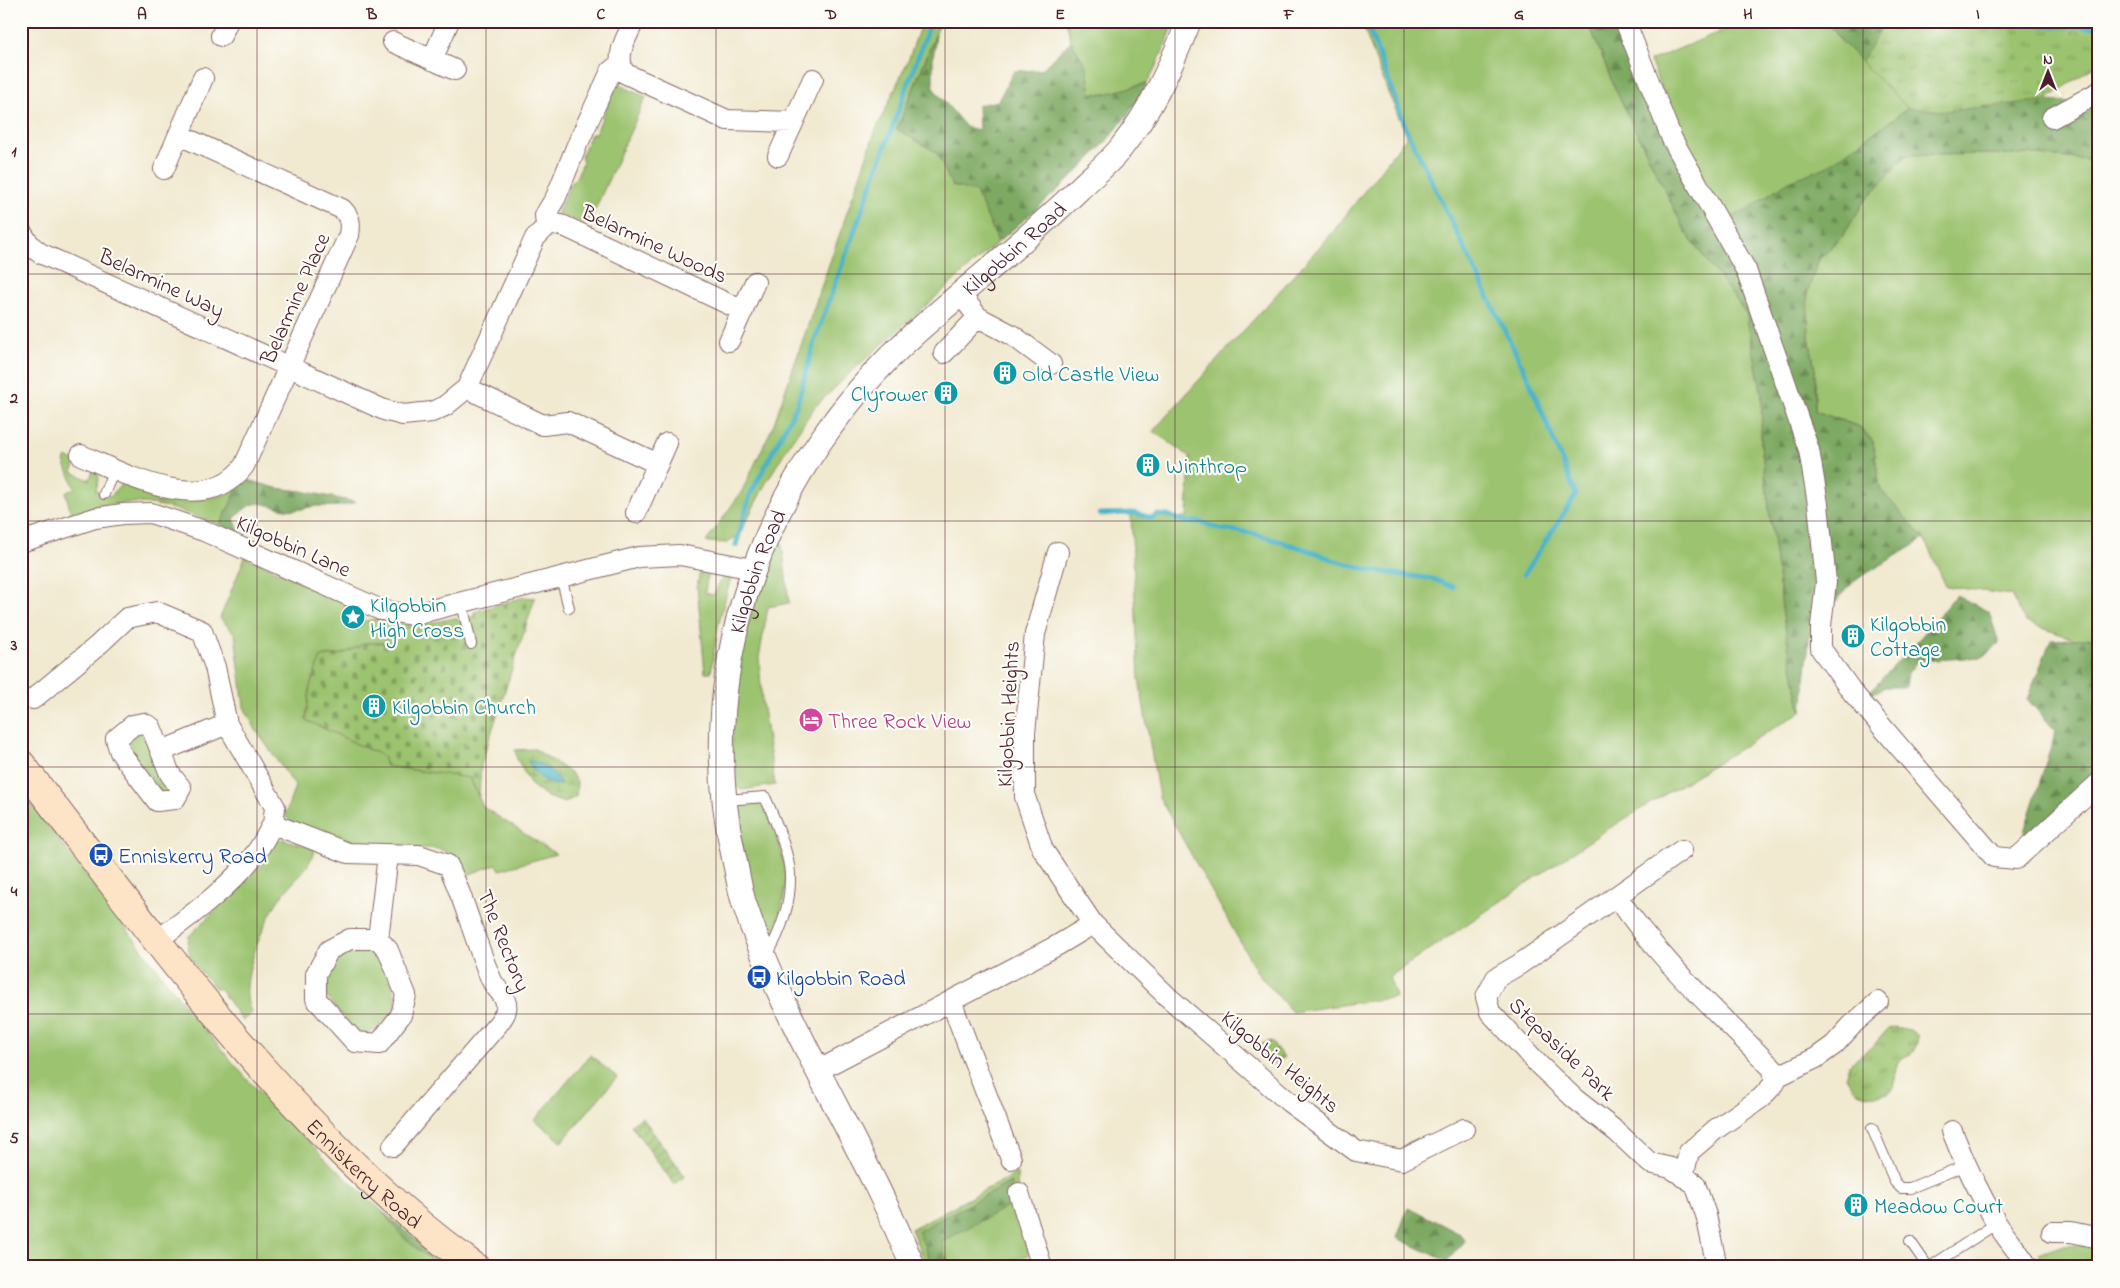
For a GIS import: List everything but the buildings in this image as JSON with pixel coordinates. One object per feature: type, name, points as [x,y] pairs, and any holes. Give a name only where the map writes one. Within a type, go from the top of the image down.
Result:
[{"type":"main road","name":"Enniskerry Road","points":[[21,764],[232,1034],[351,1163],[412,1218],[475,1267]]},
{"type":"street","points":[[432,60],[449,21]]},
{"type":"street","name":"Belarmine Woods","points":[[546,227],[546,215],[556,197],[611,70],[620,64],[622,47],[634,21]]},
{"type":"street","name":"Kilgobbin Road","points":[[913,1267],[890,1214],[784,1000],[744,901],[727,828],[721,756],[723,707],[734,633],[753,569],[766,536],[806,462],[833,424],[870,378],[912,336],[1060,208],[1119,150],[1152,102],[1173,60],[1189,21]]},
{"type":"street","points":[[1625,21],[1672,139],[1746,270],[1809,450],[1818,504],[1826,582],[1821,626],[1821,649],[1852,693],[1994,857],[2016,859],[2099,783]]},
{"type":"street","points":[[393,42],[455,70]]},
{"type":"street","points":[[620,64],[624,72],[630,76],[727,120],[794,122]]},
{"type":"street","points":[[164,169],[203,78]]},
{"type":"street","points":[[778,156],[813,79]]},
{"type":"street","points":[[2052,118],[2099,92]]},
{"type":"street","name":"Belarmine Place","points":[[82,455],[154,486],[197,490],[224,486],[240,472],[349,235],[351,225],[348,215],[342,209],[179,135]]},
{"type":"street","name":"Belarmine Woods","points":[[289,367],[384,410],[403,415],[417,415],[445,406],[467,388],[535,238],[546,227],[556,224],[564,226],[743,311]]},
{"type":"street","name":"Belarmine Way","points":[[21,232],[30,246],[40,253],[289,367]]},
{"type":"street","name":"Belarmine Woods","points":[[729,342],[755,282]]},
{"type":"street","points":[[961,295],[978,316],[1012,335],[1052,364]]},
{"type":"street","points":[[944,353],[978,316]]},
{"type":"street","points":[[467,388],[543,425],[568,422],[658,464]]},
{"type":"street","points":[[636,513],[667,443]]},
{"type":"street","name":"Kilgobbin Lane","points":[[21,542],[95,518],[151,513],[204,531],[381,610],[412,615],[639,558],[680,556],[753,569]]},
{"type":"street","name":"Kilgobbin Heights","points":[[1058,552],[1035,634],[1026,733],[1026,797],[1043,850],[1093,924],[1168,996],[1289,1102],[1356,1151],[1402,1160],[1464,1129]]},
{"type":"street","points":[[33,699],[96,647],[126,618],[157,612],[202,631],[215,667],[227,724],[275,808],[273,824],[256,853],[235,877],[158,940]]},
{"type":"street","points":[[162,751],[227,724]]},
{"type":"street","name":"The Rectory","points":[[273,824],[348,853],[419,854],[448,865],[457,883],[493,983],[504,997],[507,1006],[498,1024],[393,1146]]},
{"type":"street","name":"Stepaside Park","points":[[1682,850],[1520,964],[1496,978],[1486,997],[1490,1012],[1575,1099],[1617,1132],[1650,1163],[1671,1168],[1695,1184],[1706,1215],[1717,1267]]},
{"type":"street","points":[[378,939],[350,939],[329,950],[316,974],[316,999],[355,1042],[379,1044],[401,1015],[406,995],[388,950],[378,939],[388,854]]},
{"type":"street","points":[[1617,896],[1632,918],[1663,955],[1773,1069],[1774,1083],[1761,1098],[1716,1129],[1689,1152],[1683,1177]]},
{"type":"street","points":[[819,1070],[1058,946],[1093,924]]},
{"type":"street","points":[[951,1001],[1011,1160]]},
{"type":"street","points":[[1774,1078],[1800,1067],[1828,1049],[1878,1002]]},
{"type":"street","points":[[1952,1131],[1966,1165],[1997,1223],[2028,1267]]},
{"type":"street","points":[[1018,1193],[1042,1267]]},
{"type":"street","points":[[2052,1232],[2071,1232],[2099,1238]]},
{"type":"lane","points":[[104,494],[114,470]]},
{"type":"lane","points":[[561,577],[569,608]]},
{"type":"lane","points":[[462,602],[471,644]]},
{"type":"lane","points":[[724,800],[765,797],[778,827],[790,873],[786,913],[777,938],[766,958]]},
{"type":"lane","points":[[1872,1128],[1895,1182],[1901,1188],[1910,1188],[1966,1165]]},
{"type":"lane","points":[[1910,1241],[1929,1267],[1997,1223]]},
{"type":"green space","points":[[922,21],[941,21],[897,129],[1042,203],[852,371],[814,408],[766,483],[740,533],[727,543],[706,542],[742,491],[773,426],[875,132],[909,58]]},
{"type":"green space","points":[[1066,21],[1175,21],[1144,89],[1124,119],[1099,148]]},
{"type":"green space","points":[[1361,21],[1588,21],[1613,84],[1686,233],[1746,313],[1762,395],[1761,445],[1783,615],[1799,704],[1802,711],[1600,834],[1389,977],[1396,997],[1292,1012],[1257,972],[1159,797],[1139,679],[1131,515],[1187,518],[1190,457],[1153,431],[1332,233],[1407,136]]},
{"type":"green space","points":[[1588,21],[1621,21],[1713,227],[1750,208],[1789,181],[1826,167],[1908,108],[1842,42],[1827,21],[2099,21],[2019,94],[2046,100],[2099,105],[2099,161],[2026,154],[1907,155],[1863,203],[1843,236],[1819,259],[1807,293],[1809,336],[1815,370],[1815,411],[1860,427],[1873,442],[1880,489],[1924,539],[1854,581],[1810,632],[1802,711],[1799,704],[1783,615],[1761,445],[1762,395],[1746,313],[1686,233],[1613,84]]},
{"type":"green space","points":[[1745,21],[1827,21],[1842,42],[1908,108],[1736,239],[1685,144],[1650,61]]},
{"type":"green space","points":[[1885,21],[2099,21],[2099,63],[2046,100],[1946,111],[1908,108],[1861,62]]},
{"type":"green space","points":[[936,34],[933,59],[933,88],[966,127],[979,130],[978,105],[998,101],[1014,71],[1041,70],[1071,41],[1087,67],[1091,93],[1105,94],[1147,83],[1134,105],[1100,148],[1060,188],[998,242],[976,192],[952,186],[937,153],[897,129]]},
{"type":"green space","points":[[617,80],[626,88],[646,97],[588,225],[557,213],[572,181],[576,178],[583,162],[581,157],[591,134],[596,133]]},
{"type":"green space","points":[[2026,154],[2099,161],[2099,638],[2074,639],[2025,622],[2011,595],[1946,586],[1924,539],[1880,489],[1873,441],[1860,427],[1815,411],[1815,370],[1809,336],[1807,293],[1819,259],[1843,236],[1863,203],[1907,155]]},
{"type":"green space","points":[[66,457],[77,462],[72,472],[89,480],[94,469],[99,477],[96,491],[111,497],[117,488],[125,484],[154,495],[186,500],[219,496],[238,488],[220,525],[181,511],[147,503],[112,504],[71,515],[66,492],[75,489],[64,461]]},
{"type":"green space","points":[[245,479],[276,488],[302,491],[356,502],[340,506],[314,506],[294,510],[256,504],[250,506],[234,519],[241,535],[220,525],[238,488]]},
{"type":"green space","points":[[782,543],[789,603],[768,607],[759,658],[762,702],[775,785],[741,790],[734,784],[730,764],[739,655],[773,544]]},
{"type":"green space","points":[[245,557],[346,602],[365,621],[379,618],[411,622],[413,626],[392,630],[384,643],[366,643],[343,654],[321,657],[306,720],[383,756],[386,766],[470,778],[483,807],[556,854],[500,870],[497,864],[467,875],[452,856],[439,849],[397,849],[337,843],[308,833],[285,816],[295,786],[256,730],[244,707],[235,634],[220,618]]},
{"type":"green space","points":[[702,561],[709,564],[705,593],[714,595],[724,573],[732,573],[718,626],[711,673],[705,673],[697,586]]},
{"type":"green space","points":[[1956,595],[1989,612],[1999,643],[1983,657],[1917,661],[1908,673],[1906,687],[1885,687],[1864,698],[1921,637]]},
{"type":"green space","points":[[524,597],[535,598],[481,765],[479,796],[470,778],[386,766],[383,756],[306,720],[310,686],[321,657],[343,654],[366,643],[384,643],[392,630],[455,618],[460,621],[473,617],[474,612]]},
{"type":"green space","points":[[2099,638],[2099,800],[2076,795],[2021,841],[2056,731],[2027,699],[2051,640]]},
{"type":"green space","points":[[141,731],[146,735],[171,789],[164,796],[124,743]]},
{"type":"green space","points":[[535,749],[572,774],[577,783],[576,796],[565,803],[547,797],[531,785],[517,759],[515,750]]},
{"type":"green space","points":[[21,790],[189,1011],[246,1078],[334,1167],[382,1211],[402,1236],[439,1267],[30,1267],[21,1248]]},
{"type":"green space","points":[[760,801],[764,803],[776,834],[784,866],[784,895],[774,934],[769,933],[750,885],[734,809],[739,802]]},
{"type":"green space","points":[[282,839],[315,849],[305,869],[280,898],[266,922],[249,972],[248,1002],[252,1013],[242,1021],[220,989],[215,988],[191,958],[188,944],[189,936],[254,873],[262,864],[272,846]]},
{"type":"green space","points":[[375,947],[386,964],[397,1003],[388,1018],[365,1036],[357,1033],[320,989],[340,949]]},
{"type":"green space","points":[[1895,1027],[1910,1030],[1918,1036],[1913,1052],[1900,1060],[1897,1065],[1893,1089],[1879,1095],[1868,1095],[1858,1092],[1846,1077],[1850,1064],[1872,1047],[1888,1029]]},
{"type":"green space","points":[[1271,1041],[1284,1058],[1271,1064],[1252,1047]]},
{"type":"green space","points":[[590,1055],[617,1077],[562,1142],[535,1120]]},
{"type":"green space","points":[[642,1117],[685,1176],[674,1184],[631,1125]]},
{"type":"green space","points":[[1017,1173],[1018,1203],[1029,1255],[1010,1261],[1012,1267],[927,1267],[911,1229]]},
{"type":"green space","points":[[1011,1182],[1010,1205],[943,1241],[944,1252],[950,1267],[933,1267],[918,1231]]},
{"type":"green space","points":[[1408,1207],[1460,1234],[1465,1241],[1447,1261],[1397,1238]]},
{"type":"green space","points":[[382,1211],[451,1267],[439,1267],[402,1236]]},
{"type":"green space","points":[[2086,1245],[2099,1247],[2099,1267],[2046,1267],[2038,1254],[2061,1246]]},
{"type":"water","points":[[528,761],[538,763],[547,768],[561,784],[556,785],[546,782],[538,775]]},
{"type":"waterway","points":[[736,545],[750,495],[797,405],[814,342],[931,21]]},
{"type":"waterway","points":[[1366,21],[1408,133],[1529,380],[1576,495],[1524,574]]},
{"type":"waterway","points":[[1886,21],[1896,24],[2000,21]]},
{"type":"waterway","points":[[2002,21],[2053,26],[2099,27]]},
{"type":"waterway","points":[[1100,514],[1133,513],[1152,518],[1157,515],[1170,516],[1184,522],[1201,522],[1220,529],[1252,533],[1369,570],[1433,579],[1453,587]]},
{"type":"place","name":"Old Castle View","points":[[1005,373]]},
{"type":"place","name":"Clyrower","points":[[946,393]]},
{"type":"place","name":"Winthrop","points":[[1148,465]]},
{"type":"place","name":"Kilgobbin High Cross","points":[[353,617]]},
{"type":"place","name":"Kilgobbin Cottage","points":[[1853,636]]},
{"type":"place","name":"Kilgobbin Church","points":[[374,706]]},
{"type":"place","name":"Three Rock View","points":[[811,720]]},
{"type":"place","name":"Enniskerry Road","points":[[101,855]]},
{"type":"place","name":"Kilgobbin Road","points":[[759,977]]},
{"type":"place","name":"Meadow Court","points":[[1856,1205]]}]
